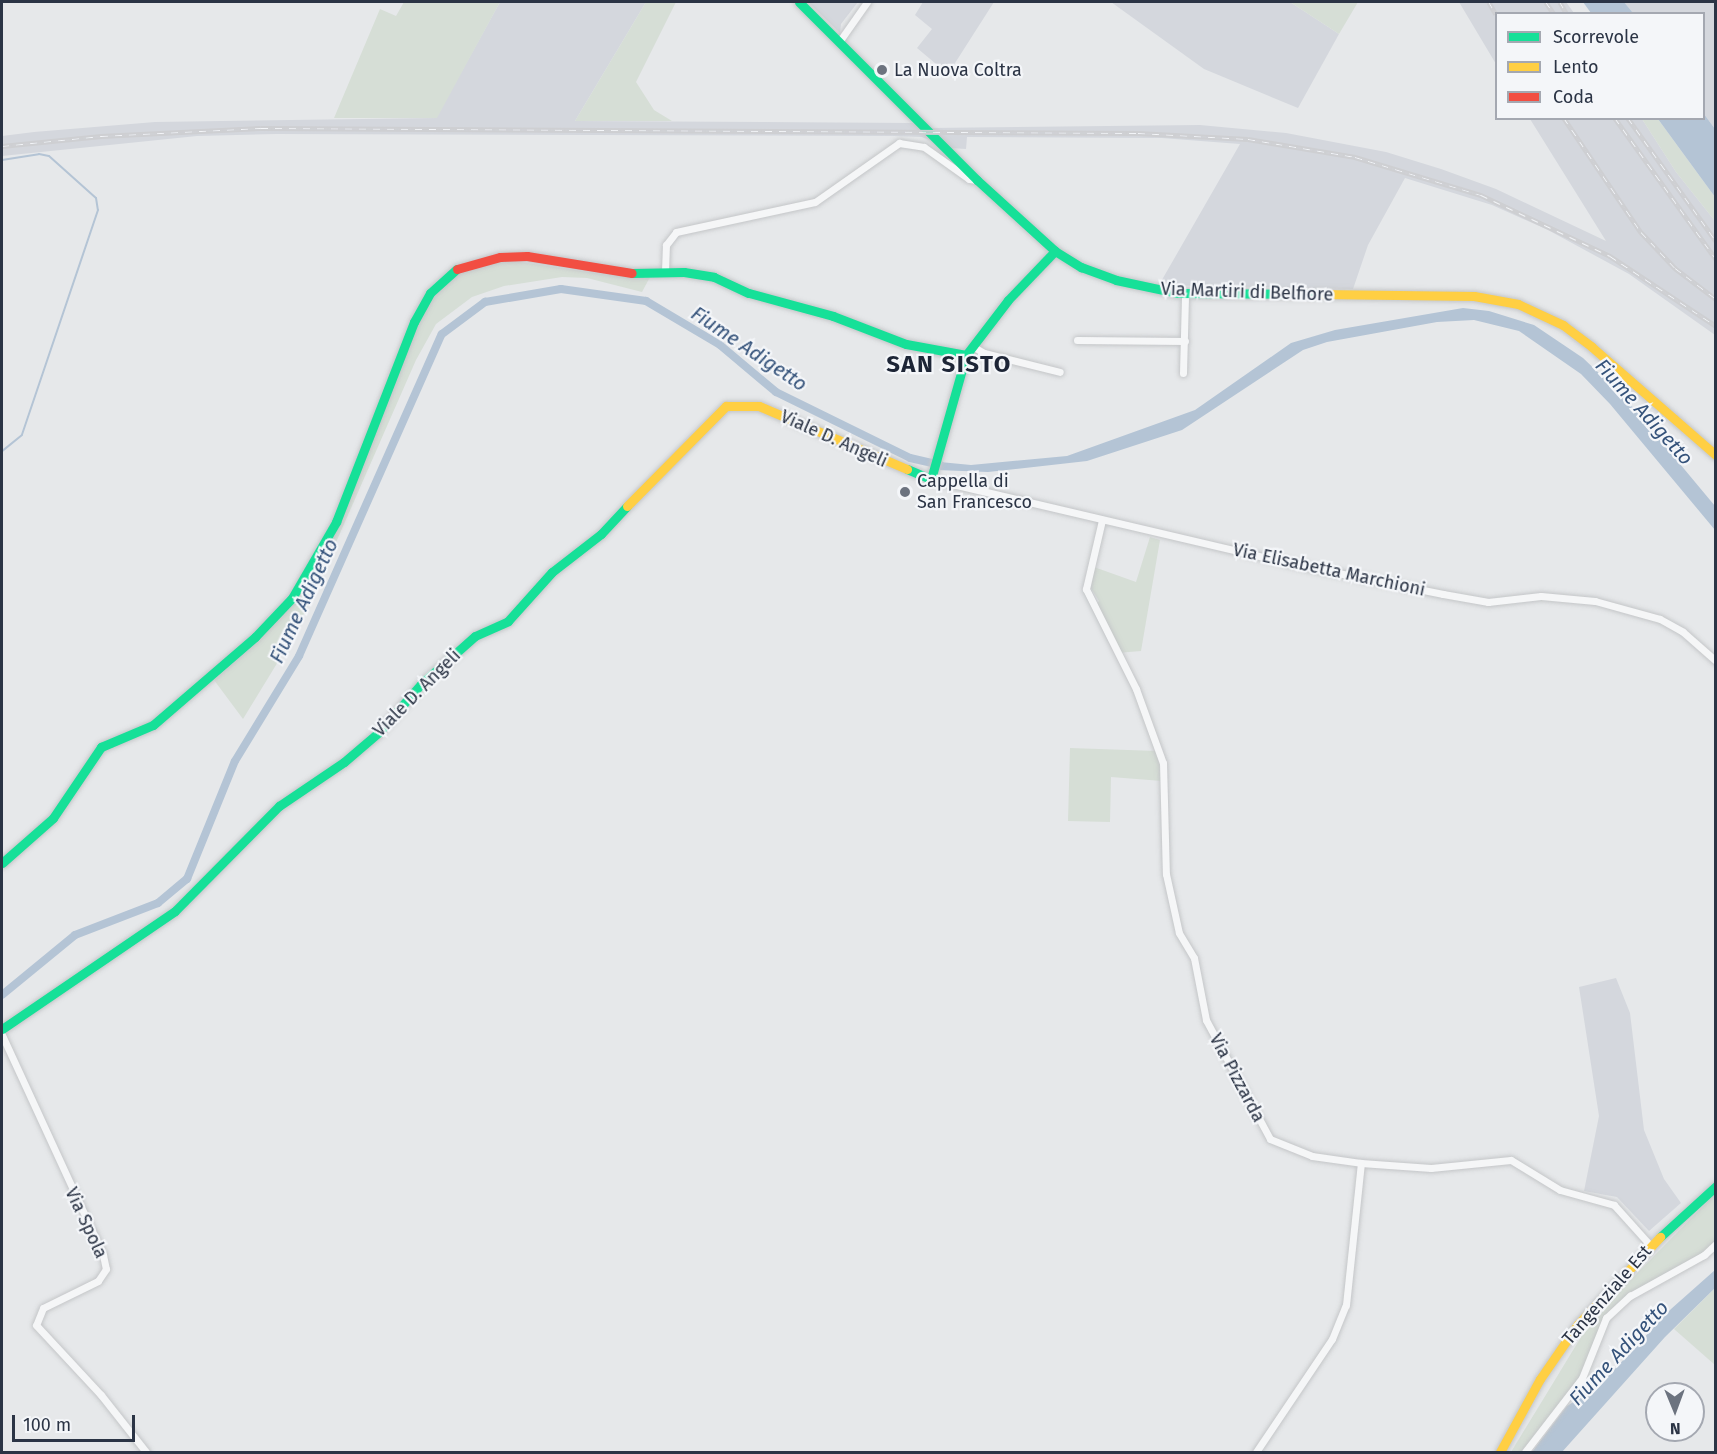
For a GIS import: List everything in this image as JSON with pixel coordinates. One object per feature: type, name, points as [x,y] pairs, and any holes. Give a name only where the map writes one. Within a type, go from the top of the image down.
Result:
[{"type":"street","name":"Via Martiri di Belfiore","points":[[799,2],[977,180],[1055,251],[1081,267],[1116,280],[1185,294],[1474,296],[1518,304],[1563,325],[1592,347],[1716,455]]},
{"type":"street","points":[[839,42],[867,2]]},
{"type":"street","points":[[665,272],[666,245],[676,232],[815,202],[899,143],[924,147],[969,179],[977,180]]},
{"type":"street","points":[[932,476],[966,355],[1055,251]]},
{"type":"street","points":[[2,863],[53,818],[101,747],[153,725],[247,644],[292,598],[336,522],[414,322],[430,293],[454,270],[500,257],[527,256],[629,273],[665,272],[714,277],[749,293],[833,316],[906,344],[966,355]]},
{"type":"street","points":[[1182,373],[1185,294]]},
{"type":"street","points":[[1077,340],[1185,341]]},
{"type":"street","points":[[972,346],[984,353],[1060,372]]},
{"type":"street","name":"Viale D. Angeli","points":[[2,1029],[120,952],[175,911],[279,806],[344,762],[379,732],[422,684],[475,636],[508,621],[552,572],[601,534],[712,416],[726,406],[759,406],[932,476]]},
{"type":"street","name":"Via Elisabetta Marchioni","points":[[932,476],[1102,520],[1298,566],[1477,600],[1540,596],[1595,601],[1660,619],[1683,632],[1716,662]]},
{"type":"street","name":"Via Pizzarda","points":[[1102,520],[1086,589],[1136,689],[1163,763],[1166,874],[1179,933],[1194,958],[1206,1020],[1270,1139],[1312,1156],[1360,1162],[1431,1168],[1511,1160],[1560,1190],[1614,1205],[1650,1245]]},
{"type":"street","name":"Via Spola","points":[[2,1035],[103,1254],[106,1269],[98,1281],[43,1308],[36,1325],[101,1395],[146,1452]]},
{"type":"street","points":[[1256,1452],[1332,1339],[1346,1305],[1360,1162]]},
{"type":"street","name":"Tangenziale Est","points":[[1500,1452],[1540,1379],[1578,1324],[1650,1245],[1716,1186]]},
{"type":"street","points":[[1525,1452],[1582,1378],[1606,1318],[1630,1296],[1704,1255],[1716,1244]]},
{"type":"shaded area","points":[[404,2],[500,2],[437,118],[334,118],[380,9],[396,16]]},
{"type":"shaded area","points":[[500,2],[646,2],[575,121],[912,123],[929,128],[1200,125],[1286,133],[1386,152],[1441,169],[1496,189],[1606,241],[1531,120],[1643,120],[1676,172],[1715,221],[1715,335],[1629,274],[1548,230],[1492,205],[1405,178],[1368,245],[1353,289],[1159,285],[1240,144],[1162,138],[967,137],[966,149],[950,148],[922,137],[894,136],[276,134],[197,136],[2,156],[2,136],[34,132],[155,122],[436,118]]},
{"type":"shaded area","points":[[646,2],[676,2],[636,82],[654,110],[672,121],[575,121]]},
{"type":"shaded area","points":[[808,2],[858,2],[841,24],[840,33]]},
{"type":"shaded area","points":[[923,2],[994,2],[948,74],[917,48],[932,29],[915,15]]},
{"type":"shaded area","points":[[1111,2],[1290,2],[1339,34],[1298,108],[1204,69]]},
{"type":"shaded area","points":[[1290,2],[1358,2],[1339,34]]},
{"type":"shaded area","points":[[1459,2],[1566,2],[1573,12],[1495,12],[1495,62]]},
{"type":"shaded area","points":[[1624,2],[1715,2],[1715,129],[1705,115],[1705,12],[1632,12]]},
{"type":"shaded area","points":[[1643,120],[1659,120],[1715,197],[1715,221],[1676,172]]},
{"type":"shaded area","points":[[500,259],[609,275],[650,277],[642,292],[587,278],[562,277],[504,286],[472,297],[436,324],[416,360],[298,629],[243,719],[214,680],[253,646],[298,584],[328,535],[411,331],[429,299],[452,274]]},
{"type":"shaded area","points":[[1150,537],[1160,540],[1141,651],[1117,653],[1094,608],[1099,601],[1091,588],[1094,567],[1136,582]]},
{"type":"shaded area","points":[[1070,748],[1157,751],[1162,781],[1111,777],[1110,822],[1068,821]]},
{"type":"shaded area","points":[[1616,978],[1630,1013],[1644,1130],[1664,1179],[1681,1203],[1649,1231],[1617,1197],[1584,1191],[1599,1116],[1579,987]]},
{"type":"shaded area","points":[[1715,1194],[1715,1241],[1703,1254],[1628,1294],[1605,1316],[1580,1376],[1522,1452],[1511,1452],[1592,1319]]},
{"type":"shaded area","points":[[1715,1288],[1715,1365],[1674,1329]]},
{"type":"water","points":[[1583,2],[1624,2],[1632,12],[1590,12]]},
{"type":"water","points":[[1705,115],[1715,129],[1715,197],[1659,120],[1705,120]]},
{"type":"water","points":[[1463,308],[1489,311],[1534,325],[1583,358],[1625,398],[1715,506],[1715,530],[1610,404],[1581,374],[1519,331],[1474,320],[1437,322],[1327,342],[1303,350],[1182,430],[1087,461],[988,472],[937,470],[940,462],[971,465],[1067,456],[1195,410],[1291,343],[1335,330]]},
{"type":"water","points":[[1715,1270],[1715,1288],[1665,1337],[1562,1452],[1532,1452],[1567,1406],[1600,1385],[1671,1309]]},
{"type":"waterway","points":[[2,160],[39,154],[49,156],[96,198],[98,210],[22,435],[2,451]]},
{"type":"waterway","name":"Fiume Adigetto","points":[[2,995],[75,935],[158,903],[187,879],[235,761],[299,656],[442,334],[485,302],[561,289],[646,301],[720,345],[776,392],[910,458],[940,465]]},
{"type":"railway","points":[[1489,2],[1495,12]]},
{"type":"railway","points":[[1546,2],[1553,12]]},
{"type":"railway","points":[[1560,2],[1566,12]]},
{"type":"railway","points":[[1565,120],[1641,232],[1675,268],[1716,299]]},
{"type":"railway","points":[[1616,120],[1716,259]]},
{"type":"railway","points":[[1629,120],[1716,241]]},
{"type":"railway","points":[[2,146],[101,136],[261,128],[1138,133],[1248,139],[1355,157],[1481,195],[1610,256],[1716,326]]},
{"type":"traffic: fast","points":[[799,2],[977,180],[1055,251],[1081,267],[1116,280],[1177,293],[1319,294]]},
{"type":"traffic: fast","points":[[907,469],[931,479],[966,355],[1008,300],[1055,251]]},
{"type":"traffic: fast","points":[[2,863],[53,818],[101,747],[153,725],[255,637],[292,598],[336,522],[414,322],[430,293],[457,269]]},
{"type":"traffic: fast","points":[[632,273],[684,272],[714,277],[749,293],[833,316],[906,344],[966,355]]},
{"type":"traffic: fast","points":[[2,1029],[175,911],[279,806],[344,762],[379,732],[421,684],[475,636],[508,621],[552,572],[601,534],[627,506]]},
{"type":"traffic: fast","points":[[1660,1237],[1716,1186]]},
{"type":"traffic: slow","points":[[1319,294],[1474,296],[1518,304],[1563,325],[1592,347],[1716,455]]},
{"type":"traffic: slow","points":[[627,506],[726,406],[759,406],[907,469]]},
{"type":"traffic: slow","points":[[1500,1452],[1540,1379],[1578,1324],[1660,1237]]},
{"type":"traffic: jam","points":[[457,269],[500,257],[527,256],[632,273]]},
{"type":"place","name":"La Nuova Coltra","points":[[882,70]]},
{"type":"place","name":"Cappella di San Francesco","points":[[905,492]]},
{"type":"district","name":"SAN SISTO","points":[[949,365]]}]
